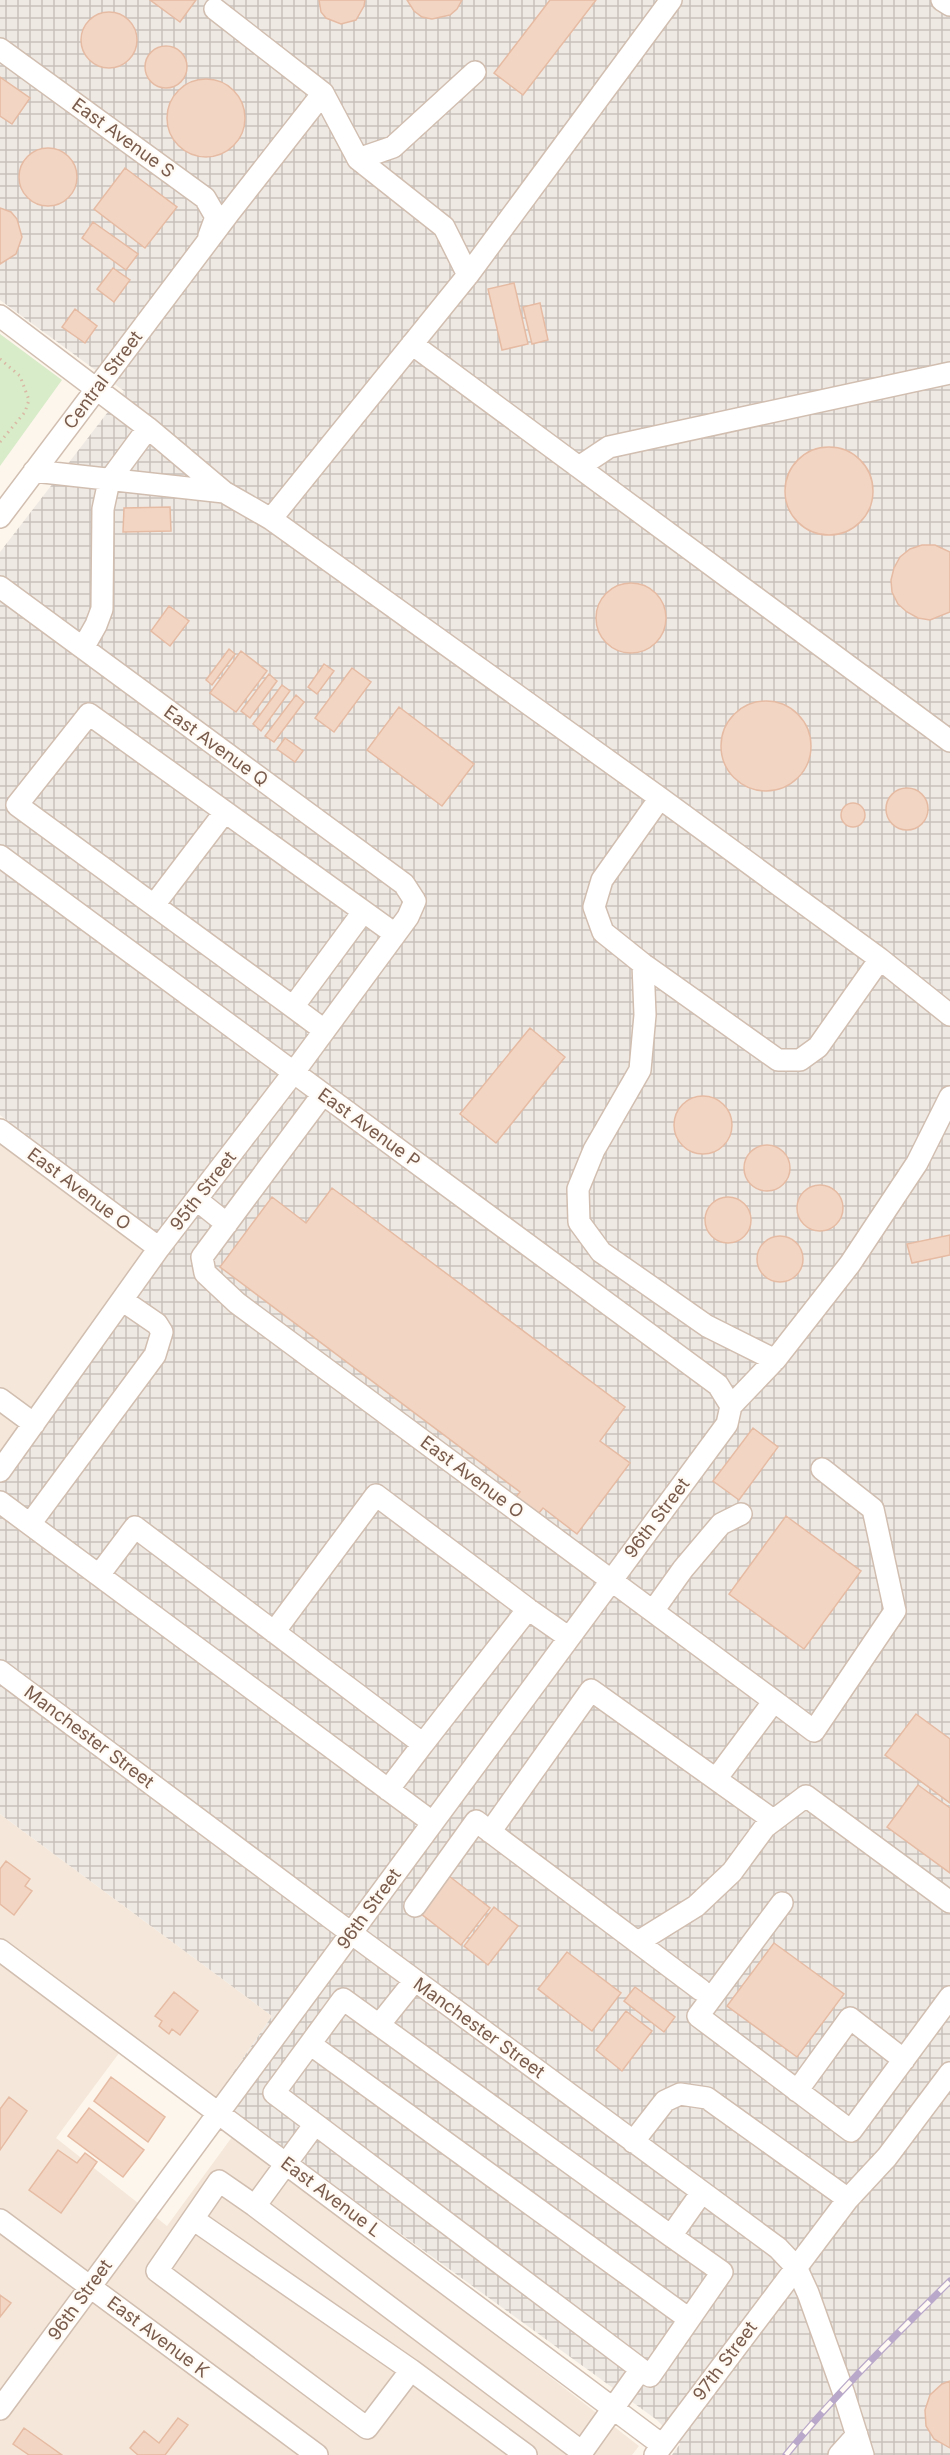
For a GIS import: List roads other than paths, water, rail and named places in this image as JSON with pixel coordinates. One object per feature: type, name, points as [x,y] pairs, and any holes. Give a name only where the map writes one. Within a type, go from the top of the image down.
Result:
[{"type":"street","points":[[272,519],[468,275],[671,0]]},
{"type":"street","points":[[942,0],[950,5]]},
{"type":"street","points":[[215,9],[323,93],[358,159],[444,227],[468,275]]},
{"type":"street","name":"East Avenue S","points":[[0,49],[206,198],[216,217],[207,243]]},
{"type":"street","points":[[358,159],[393,147],[475,72]]},
{"type":"street","name":"Central Street","points":[[0,517],[323,93]]},
{"type":"street","points":[[0,316],[148,428],[224,492],[272,519],[660,798],[880,959],[950,1015]]},
{"type":"street","points":[[411,344],[950,741]]},
{"type":"street","points":[[579,467],[609,447],[950,373]]},
{"type":"street","points":[[83,648],[96,626],[102,609],[103,509],[109,481],[148,428]]},
{"type":"street","points":[[34,471],[224,492]]},
{"type":"street","name":"East Avenue Q","points":[[0,587],[404,884],[415,901],[409,914]]},
{"type":"street","points":[[324,1030],[17,805],[89,714],[395,934]]},
{"type":"street","points":[[660,798],[602,880],[594,907],[603,932],[643,964],[778,1060],[800,1060],[818,1047],[880,959]]},
{"type":"street","points":[[154,905],[224,813]]},
{"type":"street","name":"East Avenue P","points":[[0,856],[718,1385],[731,1406]]},
{"type":"street","points":[[293,1007],[363,912]]},
{"type":"street","name":"95th Street","points":[[0,1471],[159,1248],[294,1072],[409,914]]},
{"type":"street","points":[[643,964],[645,1014],[640,1070],[594,1150],[578,1189],[579,1222],[601,1252],[707,1326],[775,1360]]},
{"type":"street","points":[[197,1200],[227,1224],[323,1094]]},
{"type":"street","points":[[731,1406],[775,1360],[856,1255],[917,1163],[950,1096]]},
{"type":"street","name":"East Avenue O","points":[[0,1130],[159,1248]]},
{"type":"street","name":"East Avenue O","points":[[227,1224],[202,1257],[205,1273],[237,1303],[814,1731],[895,1611],[873,1509],[822,1469]]},
{"type":"street","points":[[30,1524],[155,1355],[162,1332],[157,1324],[122,1300]]},
{"type":"street","points":[[0,1399],[34,1424]]},
{"type":"street","name":"96th Street","points":[[0,2409],[727,1424],[731,1406]]},
{"type":"street","points":[[274,1632],[376,1495],[568,1637]]},
{"type":"street","points":[[0,1502],[432,1822]]},
{"type":"street","points":[[653,1611],[683,1569],[722,1524],[741,1514]]},
{"type":"street","points":[[99,1575],[135,1527],[423,1744]]},
{"type":"street","points":[[388,1790],[528,1609]]},
{"type":"street","name":"Manchester Street","points":[[0,1671],[778,2248],[796,2267],[808,2293],[863,2455]]},
{"type":"street","points":[[490,1832],[591,1690],[774,1820]]},
{"type":"street","points":[[716,1779],[774,1701]]},
{"type":"street","points":[[638,1942],[696,1905],[732,1872],[765,1827],[806,1796],[950,1902]]},
{"type":"street","points":[[415,1906],[476,1821],[701,1990]]},
{"type":"street","points":[[782,1903],[698,2016],[851,2131],[950,1998]]},
{"type":"street","name":"East Avenue L","points":[[0,1950],[614,2408],[658,2450]]},
{"type":"street","points":[[379,2025],[415,1980]]},
{"type":"street","points":[[343,1999],[379,2025],[722,2272],[650,2376],[274,2093],[343,1999]]},
{"type":"street","points":[[797,2091],[850,2018],[904,2060]]},
{"type":"street","points":[[310,2044],[689,2319]]},
{"type":"street","name":"97th Street","points":[[658,2450],[848,2199],[887,2157],[950,2073]]},
{"type":"street","points":[[633,2142],[665,2101],[680,2094],[707,2098],[848,2199]]},
{"type":"street","points":[[255,2206],[315,2124]]},
{"type":"street","points":[[411,2370],[367,2428],[157,2271],[219,2181],[582,2454],[641,2369]]},
{"type":"street","points":[[671,2236],[702,2192]]},
{"type":"street","points":[[193,2219],[411,2370],[526,2455]]},
{"type":"street","name":"East Avenue K","points":[[0,2220],[316,2455]]},
{"type":"street","points":[[839,2455],[856,2434]]},
{"type":"railway","points":[[786,2455],[845,2387],[950,2281]]}]
